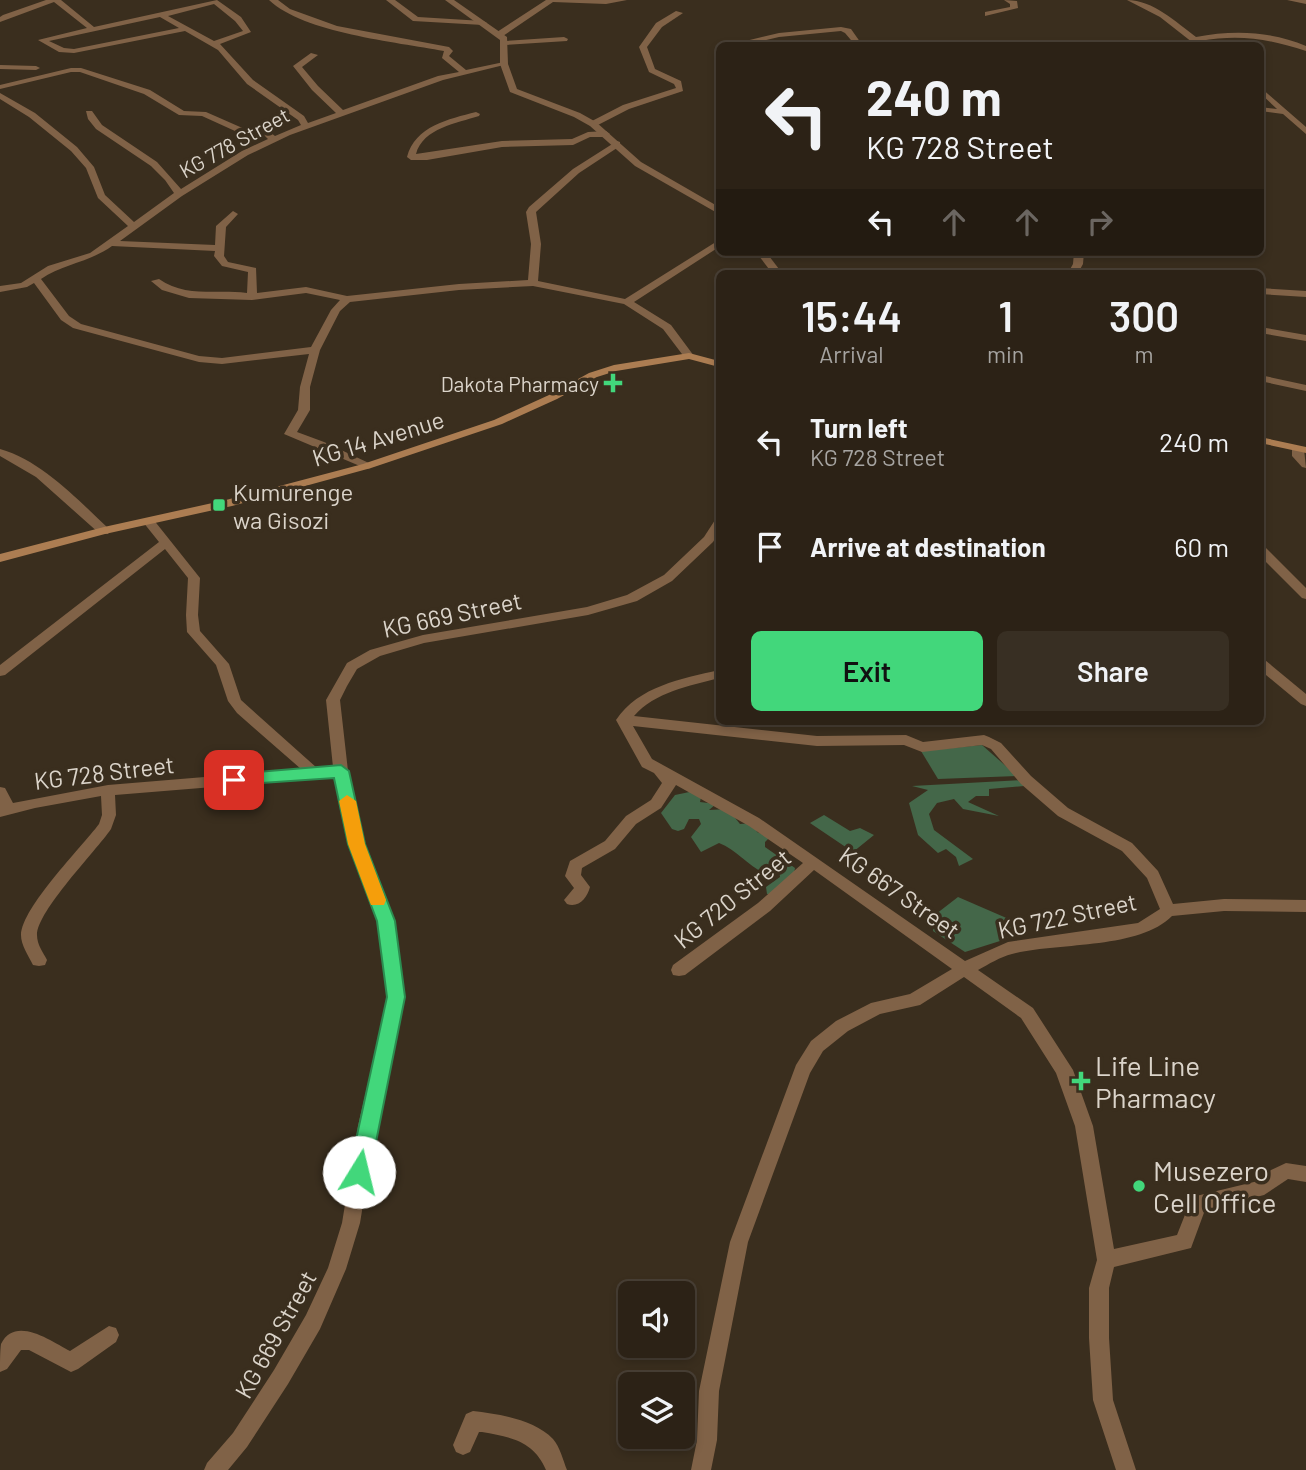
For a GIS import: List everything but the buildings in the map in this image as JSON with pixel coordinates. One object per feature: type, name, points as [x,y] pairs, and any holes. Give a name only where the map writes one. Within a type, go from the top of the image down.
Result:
[{"type":"main road","name":"KG 14 Avenue","points":[[0,558],[368,466],[498,422],[593,375],[614,368],[689,356],[716,363]]},
{"type":"main road","points":[[1264,441],[1302,449]]},
{"type":"street","points":[[0,20],[8,14],[54,0],[91,28]]},
{"type":"street","points":[[273,0],[287,11],[335,29],[446,49],[449,51],[445,55],[464,72]]},
{"type":"street","points":[[390,0],[416,19],[483,23]]},
{"type":"street","points":[[449,0],[500,34],[505,43],[504,64],[513,90],[593,124],[638,164],[716,210]]},
{"type":"street","points":[[500,34],[551,0],[623,0]]},
{"type":"street","points":[[988,14],[1014,8],[1014,3],[1008,0]]},
{"type":"street","points":[[1131,0],[1163,15],[1198,42],[1228,36],[1263,38],[1290,42],[1306,49]]},
{"type":"street","points":[[1291,0],[1306,2]]},
{"type":"street","points":[[186,29],[74,51],[62,50],[42,40],[214,1],[238,19],[247,32],[214,44]]},
{"type":"street","points":[[593,124],[626,107],[680,89],[678,83],[652,70],[643,47],[659,25],[679,13]]},
{"type":"street","points":[[161,15],[228,54],[237,70],[253,86],[301,118],[305,125]]},
{"type":"street","points":[[747,42],[779,35],[844,29],[856,42]]},
{"type":"street","points":[[505,43],[564,39]]},
{"type":"street","points":[[314,55],[297,66],[314,88],[340,112]]},
{"type":"street","name":"KG 778 Street","points":[[0,289],[24,285],[51,268],[82,261],[134,228],[178,194],[245,153],[305,125],[464,72],[504,64]]},
{"type":"street","points":[[0,67],[36,68]]},
{"type":"street","points":[[0,87],[71,70],[81,71],[146,92],[182,113],[201,113],[242,132],[267,133],[274,140]]},
{"type":"street","points":[[1264,93],[1306,131]]},
{"type":"street","points":[[0,95],[74,149],[90,167],[101,196],[134,228]]},
{"type":"street","points":[[1264,109],[1285,112]]},
{"type":"street","points":[[89,113],[100,130],[120,140],[152,164],[174,184],[178,194]]},
{"type":"street","points":[[476,114],[426,133],[412,150],[411,157],[427,157],[502,144],[573,142],[588,135],[606,134]]},
{"type":"street","points":[[533,283],[536,244],[531,212],[534,207],[576,171],[617,144]]},
{"type":"street","points":[[233,214],[221,226],[219,256],[225,264],[253,270],[253,297]]},
{"type":"street","points":[[111,243],[219,248]]},
{"type":"street","points":[[627,303],[716,245]]},
{"type":"street","points":[[764,256],[775,270]]},
{"type":"street","points":[[35,278],[65,318],[78,326],[172,353],[216,361],[315,350]]},
{"type":"street","points":[[156,281],[162,286],[186,294],[235,294],[253,297],[306,290],[347,299],[459,287],[533,283],[627,303],[667,327],[689,356]]},
{"type":"street","points":[[1264,292],[1306,294]]},
{"type":"street","points":[[347,299],[335,310],[315,350],[305,387],[304,410],[290,436],[320,444],[368,466]]},
{"type":"street","points":[[1264,331],[1306,338]]},
{"type":"street","points":[[1264,380],[1306,388]]},
{"type":"street","points":[[1302,449],[1298,456],[1306,464]]},
{"type":"street","points":[[0,452],[22,463],[89,515],[104,531]]},
{"type":"street","points":[[149,522],[194,578],[194,632],[222,664],[235,701],[314,773]]},
{"type":"street","name":"KG 669 Street","points":[[214,1470],[240,1440],[281,1377],[313,1322],[337,1269],[351,1223],[367,1126],[396,997],[386,921],[356,844],[341,771],[333,700],[352,666],[375,653],[423,639],[587,611],[632,598],[668,578],[709,539],[716,528]]},
{"type":"street","points":[[0,672],[165,543]]},
{"type":"street","points":[[1264,553],[1306,595]]},
{"type":"street","points":[[1264,666],[1306,701]]},
{"type":"street","points":[[572,900],[580,895],[582,887],[573,876],[575,865],[610,845],[631,820],[656,804],[670,783],[661,771],[647,763],[622,720],[631,708],[653,692],[716,675]]},
{"type":"street","name":"KG 722 Street","points":[[622,720],[817,741],[906,740],[922,747],[984,740],[996,746],[1026,780],[1063,813],[1126,847],[1153,876],[1168,910],[1141,929],[1008,947],[966,968],[914,1000],[877,1008],[842,1026],[817,1046],[802,1070],[739,1242],[709,1391],[701,1470]]},
{"type":"street","name":"KG 667 Street","points":[[647,763],[754,822],[1027,1013],[1064,1070],[1084,1126],[1106,1260],[1099,1288],[1103,1400],[1126,1470]]},
{"type":"street","name":"KG 728 Street","points":[[4,810],[108,790],[341,771]]},
{"type":"street","points":[[39,960],[30,945],[30,929],[39,912],[106,825],[109,815],[108,790]]},
{"type":"street","points":[[0,792],[4,810]]},
{"type":"street","name":"KG 720 Street","points":[[679,971],[764,907],[813,862]]},
{"type":"street","points":[[1168,910],[1224,905],[1306,906]]},
{"type":"street","points":[[1106,1260],[1184,1242],[1198,1203],[1253,1191],[1264,1187],[1286,1171],[1306,1174]]},
{"type":"street","points":[[0,1362],[16,1340],[31,1341],[71,1362],[109,1335]]},
{"type":"street","points":[[463,1445],[468,1419],[519,1431],[545,1445],[556,1470]]},
{"type":"green space","points":[[982,745],[1017,776],[938,779],[921,751]]},
{"type":"green space","points":[[1023,780],[1024,786],[989,789],[989,796],[976,796],[968,802],[999,816],[963,809],[954,799],[937,803],[929,814],[934,830],[973,859],[959,866],[956,857],[946,849],[938,853],[918,835],[909,803],[928,790],[912,786]]},
{"type":"green space","points":[[699,790],[702,793],[700,802],[716,804],[709,810],[728,809],[740,824],[754,823],[757,832],[770,837],[765,842],[765,847],[795,868],[794,874],[771,894],[767,894],[766,887],[780,877],[779,870],[774,875],[759,870],[719,843],[701,852],[691,837],[701,824],[699,819],[689,819],[684,829],[672,829],[661,813],[675,795]]},
{"type":"green space","points":[[824,815],[850,831],[860,828],[874,835],[853,852],[810,823]]},
{"type":"green space","points":[[958,897],[1018,923],[1020,931],[1000,941],[965,952],[933,931],[936,914]]},
{"type":"slow traffic","points":[[347,801],[356,844],[378,900]]},
{"type":"place","name":"Dakota Pharmacy","points":[[613,383]]},
{"type":"place","name":"Kumurenge wa Gisozi","points":[[219,505]]},
{"type":"place","name":"Life Line Pharmacy","points":[[1081,1081]]},
{"type":"place","name":"Musezero Cell Office","points":[[1139,1186]]},
{"type":"route","points":[[234,780],[341,771],[356,844],[386,921],[396,997],[359,1172]]}]
